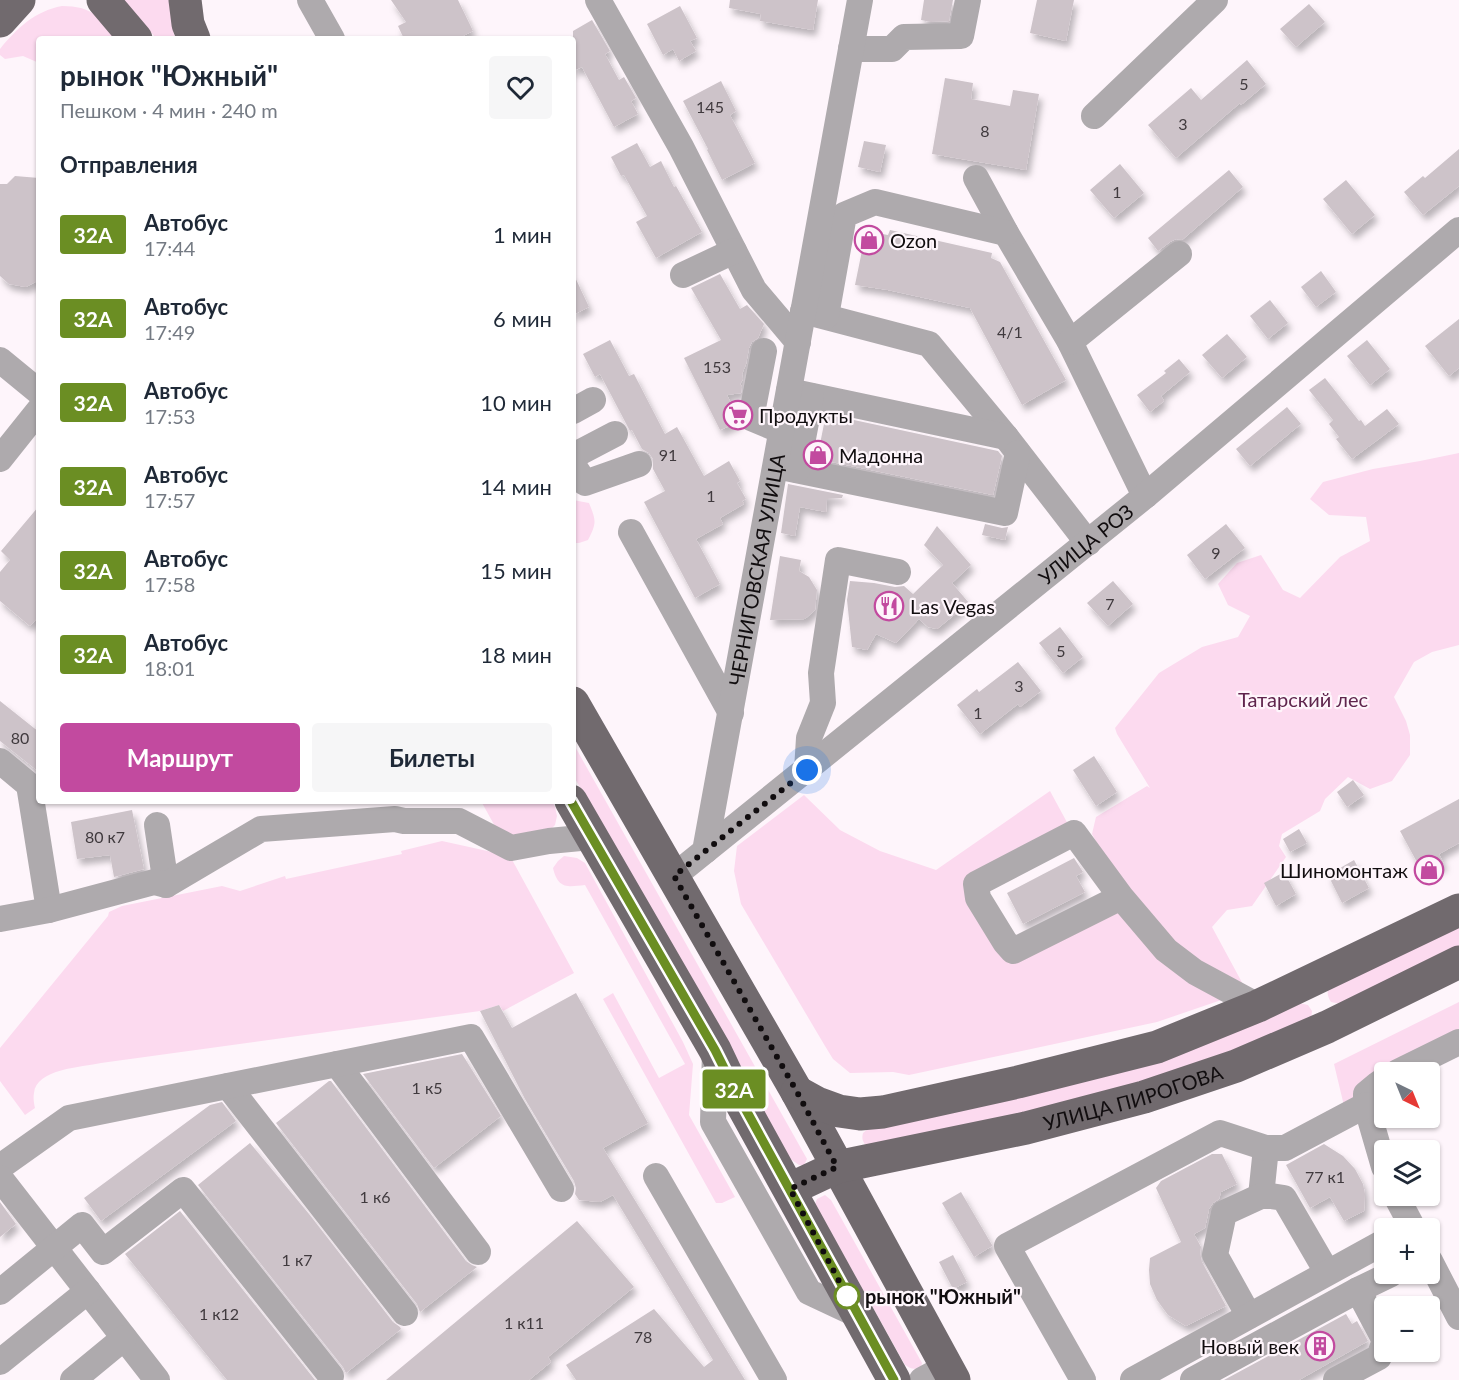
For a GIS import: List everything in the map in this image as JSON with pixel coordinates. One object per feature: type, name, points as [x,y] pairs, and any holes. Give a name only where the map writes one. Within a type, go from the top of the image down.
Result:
[{"type":"main road","points":[[0,21],[19,0]]},
{"type":"main road","points":[[103,0],[133,36]]},
{"type":"main road","points":[[185,0],[188,24],[193,36]]},
{"type":"main road","points":[[576,708],[797,1092],[941,1376]]},
{"type":"main road","points":[[573,804],[715,1050],[894,1380]]},
{"type":"main road","name":"УЛИЦА ПИРОГОВА","points":[[797,1092],[817,1103],[839,1110],[860,1114],[883,1113],[1157,1047],[1258,1006],[1459,910]]},
{"type":"main road","name":"УЛИЦА ПИРОГОВА","points":[[790,1189],[837,1167],[1026,1128],[1144,1097],[1236,1066],[1327,1028],[1459,962]]},
{"type":"main road","points":[[1305,983],[1327,1028]]},
{"type":"street","points":[[310,0],[330,36]]},
{"type":"street","points":[[598,0],[681,147],[754,290],[798,342]]},
{"type":"street","name":"ЧЕРНИГОВСКАЯ УЛИЦА","points":[[705,851],[731,713],[786,468],[782,431],[800,394],[798,342],[814,313],[860,0]]},
{"type":"street","points":[[851,49],[892,49],[904,37],[961,36],[968,0]]},
{"type":"street","points":[[1094,116],[1215,0]]},
{"type":"street","points":[[976,178],[1070,342],[1145,496]]},
{"type":"street","points":[[1006,233],[875,202],[844,215],[814,313],[929,344],[1088,543]]},
{"type":"street","name":"УЛИЦА РОЗ","points":[[705,851],[1088,543],[1459,230]]},
{"type":"street","points":[[683,275],[734,251]]},
{"type":"street","points":[[1070,342],[1179,254]]},
{"type":"street","points":[[765,351],[751,418],[782,431]]},
{"type":"street","points":[[0,360],[36,390]]},
{"type":"street","points":[[800,394],[1012,445],[1005,513],[786,468],[800,394]]},
{"type":"street","points":[[0,459],[36,414]]},
{"type":"street","points":[[576,454],[615,434]]},
{"type":"street","points":[[576,470],[585,483],[639,464]]},
{"type":"street","points":[[631,532],[731,713]]},
{"type":"street","points":[[807,770],[809,738],[824,703],[821,673],[838,560],[898,572]]},
{"type":"street","points":[[0,760],[29,784],[49,909]]},
{"type":"street","points":[[0,920],[154,882],[166,885],[261,829],[395,819],[459,821],[511,848],[591,837]]},
{"type":"street","points":[[157,825],[166,885]]},
{"type":"street","points":[[1121,897],[1013,951],[978,898],[976,884],[1074,833],[1121,897],[1166,950],[1195,972],[1258,1006]]},
{"type":"street","points":[[674,876],[705,851]]},
{"type":"street","points":[[0,1167],[69,1118],[471,1037],[561,1189]]},
{"type":"street","points":[[1418,1062],[1459,1042]]},
{"type":"street","points":[[715,1050],[713,1122],[809,1292],[858,1315]]},
{"type":"street","points":[[337,1064],[478,1252]]},
{"type":"street","points":[[228,1086],[405,1313]]},
{"type":"street","points":[[1374,1087],[1366,1094],[1366,1105],[1376,1140]]},
{"type":"street","points":[[1083,1380],[1007,1246],[1220,1133],[1266,1148],[1285,1148],[1366,1105]]},
{"type":"street","points":[[1261,1196],[1266,1148]]},
{"type":"street","points":[[656,1176],[774,1380]]},
{"type":"street","points":[[0,1178],[157,1380]]},
{"type":"street","points":[[0,1292],[82,1224],[103,1252],[183,1190],[331,1376]]},
{"type":"street","points":[[1249,1316],[1215,1255],[1224,1213],[1261,1196],[1284,1198],[1327,1272]]},
{"type":"street","points":[[1133,1380],[1374,1247]]},
{"type":"street","points":[[1440,1280],[1459,1317]]},
{"type":"street","points":[[1193,1380],[1374,1282]]},
{"type":"street","points":[[1358,1290],[1374,1321]]},
{"type":"street","points":[[0,1362],[88,1291]]},
{"type":"street","points":[[73,1380],[124,1338]]},
{"type":"street","points":[[1336,1380],[1374,1359]]},
{"type":"green space","points":[[121,0],[169,0],[175,36],[154,36]]},
{"type":"green space","points":[[62,6],[88,11],[100,19],[114,36],[36,36],[36,62],[23,56],[5,59],[0,55],[0,49],[13,34],[35,16]]},
{"type":"green space","name":"Татарский лес","points":[[1459,453],[1459,645],[1432,652],[1414,662],[1394,697],[1410,735],[1410,755],[1392,781],[1370,789],[1348,777],[1325,799],[1320,811],[1282,834],[1279,846],[1286,857],[1252,906],[1227,910],[1212,927],[1245,988],[1172,947],[1122,891],[1092,834],[1096,817],[1147,786],[1150,788],[1115,728],[1159,673],[1202,647],[1238,637],[1250,616],[1228,605],[1218,584],[1237,563],[1261,555],[1283,590],[1300,598],[1340,557],[1370,541],[1366,517],[1329,515],[1310,499],[1323,482],[1373,469]]},
{"type":"green space","points":[[576,501],[589,503],[594,518],[593,529],[588,540],[576,543]]},
{"type":"green space","points":[[576,748],[807,1159],[804,1165],[799,1165],[789,1158],[576,780]]},
{"type":"green space","points":[[1050,791],[1069,826],[972,877],[1004,949],[1119,904],[1233,996],[1157,1022],[909,1075],[893,1072],[850,1073],[833,1059],[741,904],[734,871],[737,846],[804,795],[840,830],[880,851],[936,870]]},
{"type":"green space","points":[[483,804],[554,804],[555,807],[557,816],[555,825],[549,831],[519,837],[497,830]]},
{"type":"green space","points":[[442,841],[510,856],[574,973],[503,1011],[499,1005],[480,1011],[61,1070],[43,1079],[37,1085],[34,1095],[35,1108],[25,1115],[0,1081],[0,1048],[109,912],[122,906],[222,886],[240,891],[285,876],[286,879],[402,854],[401,851]]},
{"type":"green space","points":[[564,856],[577,858],[585,863],[683,1042],[693,1064],[689,1115],[735,1197],[722,1203],[716,1203],[603,999],[613,993],[659,1078],[685,1064],[585,885],[564,885],[555,875],[553,868]]},
{"type":"green space","points":[[1459,922],[1459,946],[1341,1004],[1331,1002],[1328,989]]},
{"type":"green space","points":[[1459,1002],[1459,1034],[1407,1062],[1374,1062],[1374,1080],[1360,1087],[1345,1110],[1334,1064]]},
{"type":"green space","points":[[1299,1003],[1308,1005],[1312,1011],[1311,1019],[1172,1079],[869,1149],[864,1144],[863,1133],[868,1129]]},
{"type":"green space","points":[[825,1195],[831,1200],[922,1363],[921,1367],[913,1369],[905,1365],[815,1204],[817,1199]]},
{"type":"building","points":[[391,0],[458,0],[473,31],[463,36],[403,36],[398,26],[406,22]]},
{"type":"building","points":[[730,0],[818,0],[813,30],[760,21],[761,14],[729,8]]},
{"type":"building","points":[[924,0],[953,0],[949,21],[921,20]]},
{"type":"building","points":[[1037,0],[1074,0],[1066,41],[1030,33]]},
{"type":"building","points":[[1309,4],[1325,22],[1296,47],[1280,29]]},
{"type":"building","points":[[680,6],[697,38],[690,41],[696,51],[679,61],[673,49],[663,55],[647,24]]},
{"type":"building","points":[[592,20],[610,51],[605,54],[619,80],[624,77],[636,98],[631,101],[638,114],[614,127],[582,67],[576,70],[576,36],[573,36],[573,31]]},
{"type":"building","points":[[1247,60],[1266,84],[1241,105],[1240,103],[1176,158],[1148,125],[1191,88],[1201,100]]},
{"type":"building","points":[[945,78],[973,83],[971,99],[1010,106],[1013,90],[1039,94],[1026,170],[932,154]]},
{"type":"building","points":[[721,81],[736,111],[730,115],[755,163],[722,180],[683,101]]},
{"type":"building","points":[[864,141],[886,145],[880,172],[858,167]]},
{"type":"building","points":[[637,143],[650,167],[661,161],[702,232],[656,258],[636,222],[647,216],[611,157]]},
{"type":"building","points":[[1459,149],[1459,186],[1423,215],[1404,192],[1423,176],[1425,178]]},
{"type":"building","points":[[1120,164],[1144,193],[1114,218],[1090,190]]},
{"type":"building","points":[[1229,170],[1243,187],[1182,240],[1176,239],[1158,251],[1148,238]]},
{"type":"building","points":[[15,176],[36,178],[36,282],[26,287],[9,284],[0,276],[0,184],[7,184]]},
{"type":"building","points":[[1346,180],[1375,215],[1352,234],[1323,199]]},
{"type":"building","points":[[890,230],[992,253],[991,258],[1000,262],[1066,380],[1022,405],[970,308],[855,285],[866,231],[888,235]]},
{"type":"building","points":[[1321,271],[1336,292],[1316,307],[1301,287]]},
{"type":"building","points":[[720,274],[740,309],[747,305],[764,324],[758,338],[749,348],[740,384],[741,393],[727,395],[736,414],[737,423],[720,430],[684,358],[721,340],[691,288]]},
{"type":"building","points":[[576,279],[589,307],[576,314]]},
{"type":"building","points":[[1270,300],[1288,323],[1268,339],[1250,316]]},
{"type":"building","points":[[1459,319],[1459,368],[1449,376],[1425,346]]},
{"type":"building","points":[[1227,334],[1247,357],[1222,378],[1202,355]]},
{"type":"building","points":[[610,340],[629,376],[634,374],[665,434],[677,427],[704,476],[729,461],[740,481],[737,483],[746,499],[742,501],[744,504],[720,518],[723,524],[696,539],[720,584],[695,598],[644,502],[665,491],[653,469],[653,459],[642,449],[632,430],[630,431],[600,374],[595,377],[583,354]]},
{"type":"building","points":[[1367,340],[1390,369],[1370,385],[1347,356]]},
{"type":"building","points":[[1179,359],[1190,372],[1161,396],[1164,401],[1150,412],[1137,395],[1166,373],[1164,371]]},
{"type":"building","points":[[1325,378],[1365,426],[1387,409],[1399,424],[1352,459],[1336,439],[1339,437],[1329,424],[1333,420],[1309,390]]},
{"type":"building","points":[[1287,407],[1301,424],[1250,466],[1236,449]]},
{"type":"building","points":[[826,414],[998,451],[1002,456],[993,495],[817,459]]},
{"type":"building","points":[[788,484],[843,495],[842,498],[827,499],[826,512],[800,507],[795,536],[781,533]]},
{"type":"building","points":[[36,510],[36,619],[30,626],[0,601],[0,572],[10,560],[1,551]]},
{"type":"building","points":[[985,524],[1008,527],[1005,540],[982,535]]},
{"type":"building","points":[[1226,524],[1245,548],[1205,579],[1187,555]]},
{"type":"building","points":[[937,526],[971,565],[952,583],[969,603],[937,629],[928,627],[919,619],[896,643],[876,634],[867,650],[852,647],[847,600],[850,581],[895,587],[904,586],[913,594],[943,565],[924,545]]},
{"type":"building","points":[[780,556],[801,560],[799,571],[809,577],[817,590],[815,610],[805,619],[770,620]]},
{"type":"building","points":[[1113,581],[1133,604],[1108,626],[1087,603]]},
{"type":"building","points":[[1060,627],[1083,657],[1063,673],[1039,643]]},
{"type":"building","points":[[1018,662],[1041,691],[1020,707],[1018,704],[980,734],[957,705],[977,689],[979,692]]},
{"type":"building","points":[[0,701],[36,730],[36,770],[0,741]]},
{"type":"building","points":[[1094,756],[1117,792],[1096,806],[1073,770]]},
{"type":"building","points":[[1353,780],[1364,795],[1347,807],[1337,792]]},
{"type":"building","points":[[1459,799],[1459,843],[1439,854],[1444,864],[1424,875],[1400,831]]},
{"type":"building","points":[[132,810],[144,869],[114,877],[110,855],[77,859],[71,822]]},
{"type":"building","points":[[1299,829],[1307,843],[1290,852],[1283,839]]},
{"type":"building","points":[[1074,858],[1083,872],[1076,876],[1085,892],[1023,924],[1007,893]]},
{"type":"building","points":[[1354,860],[1369,888],[1342,903],[1328,875]]},
{"type":"building","points":[[1284,872],[1296,894],[1276,906],[1264,883]]},
{"type":"building","points":[[576,993],[648,1123],[603,1148],[745,1380],[576,1380],[566,1365],[654,1309],[704,1367],[713,1360],[613,1195],[600,1202],[579,1200],[575,1194],[574,1181],[525,1099],[480,1011],[499,1005],[512,1028]]},
{"type":"building","points":[[462,1054],[501,1116],[434,1168],[363,1074]]},
{"type":"building","points":[[329,1081],[466,1261],[477,1267],[420,1312],[417,1304],[276,1123]]},
{"type":"building","points":[[222,1102],[236,1121],[101,1221],[84,1198],[210,1105]]},
{"type":"building","points":[[250,1143],[401,1329],[346,1373],[198,1185]]},
{"type":"building","points":[[1324,1144],[1343,1156],[1355,1169],[1363,1184],[1364,1211],[1344,1221],[1330,1197],[1310,1208],[1286,1165]]},
{"type":"building","points":[[1212,1154],[1222,1154],[1237,1184],[1221,1192],[1219,1199],[1209,1209],[1205,1228],[1194,1234],[1201,1247],[1202,1262],[1226,1306],[1186,1326],[1168,1315],[1157,1300],[1150,1284],[1150,1258],[1181,1242],[1156,1188],[1161,1181]]},
{"type":"building","points":[[961,1192],[992,1245],[974,1257],[942,1203]]},
{"type":"building","points":[[0,1202],[16,1224],[0,1237]]},
{"type":"building","points":[[180,1211],[315,1380],[227,1380],[125,1254]]},
{"type":"building","points":[[577,1221],[634,1287],[548,1357],[551,1362],[529,1380],[386,1380]]},
{"type":"building","points":[[953,1255],[967,1282],[953,1289],[939,1262]]},
{"type":"building","name":"Новый век","points":[[1346,1314],[1352,1324],[1357,1321],[1368,1341],[1299,1380],[1224,1380]]},
{"type":"bus line","name":"32A","points":[[573,804],[715,1050],[894,1380]]},
{"type":"place","name":"Ozon","points":[[869,240]]},
{"type":"place","name":"Продукты","points":[[738,415]]},
{"type":"place","name":"Мадонна","points":[[818,455]]},
{"type":"place","name":"Las Vegas","points":[[889,606]]},
{"type":"place","name":"Шиномонтаж","points":[[1429,870]]},
{"type":"place","name":"рынок \"Южный\"","points":[[847,1296]]},
{"type":"place","name":"Новый век","points":[[1320,1346]]},
{"type":"route","points":[[807,770],[674,876],[837,1167],[790,1189],[847,1296]]}]
